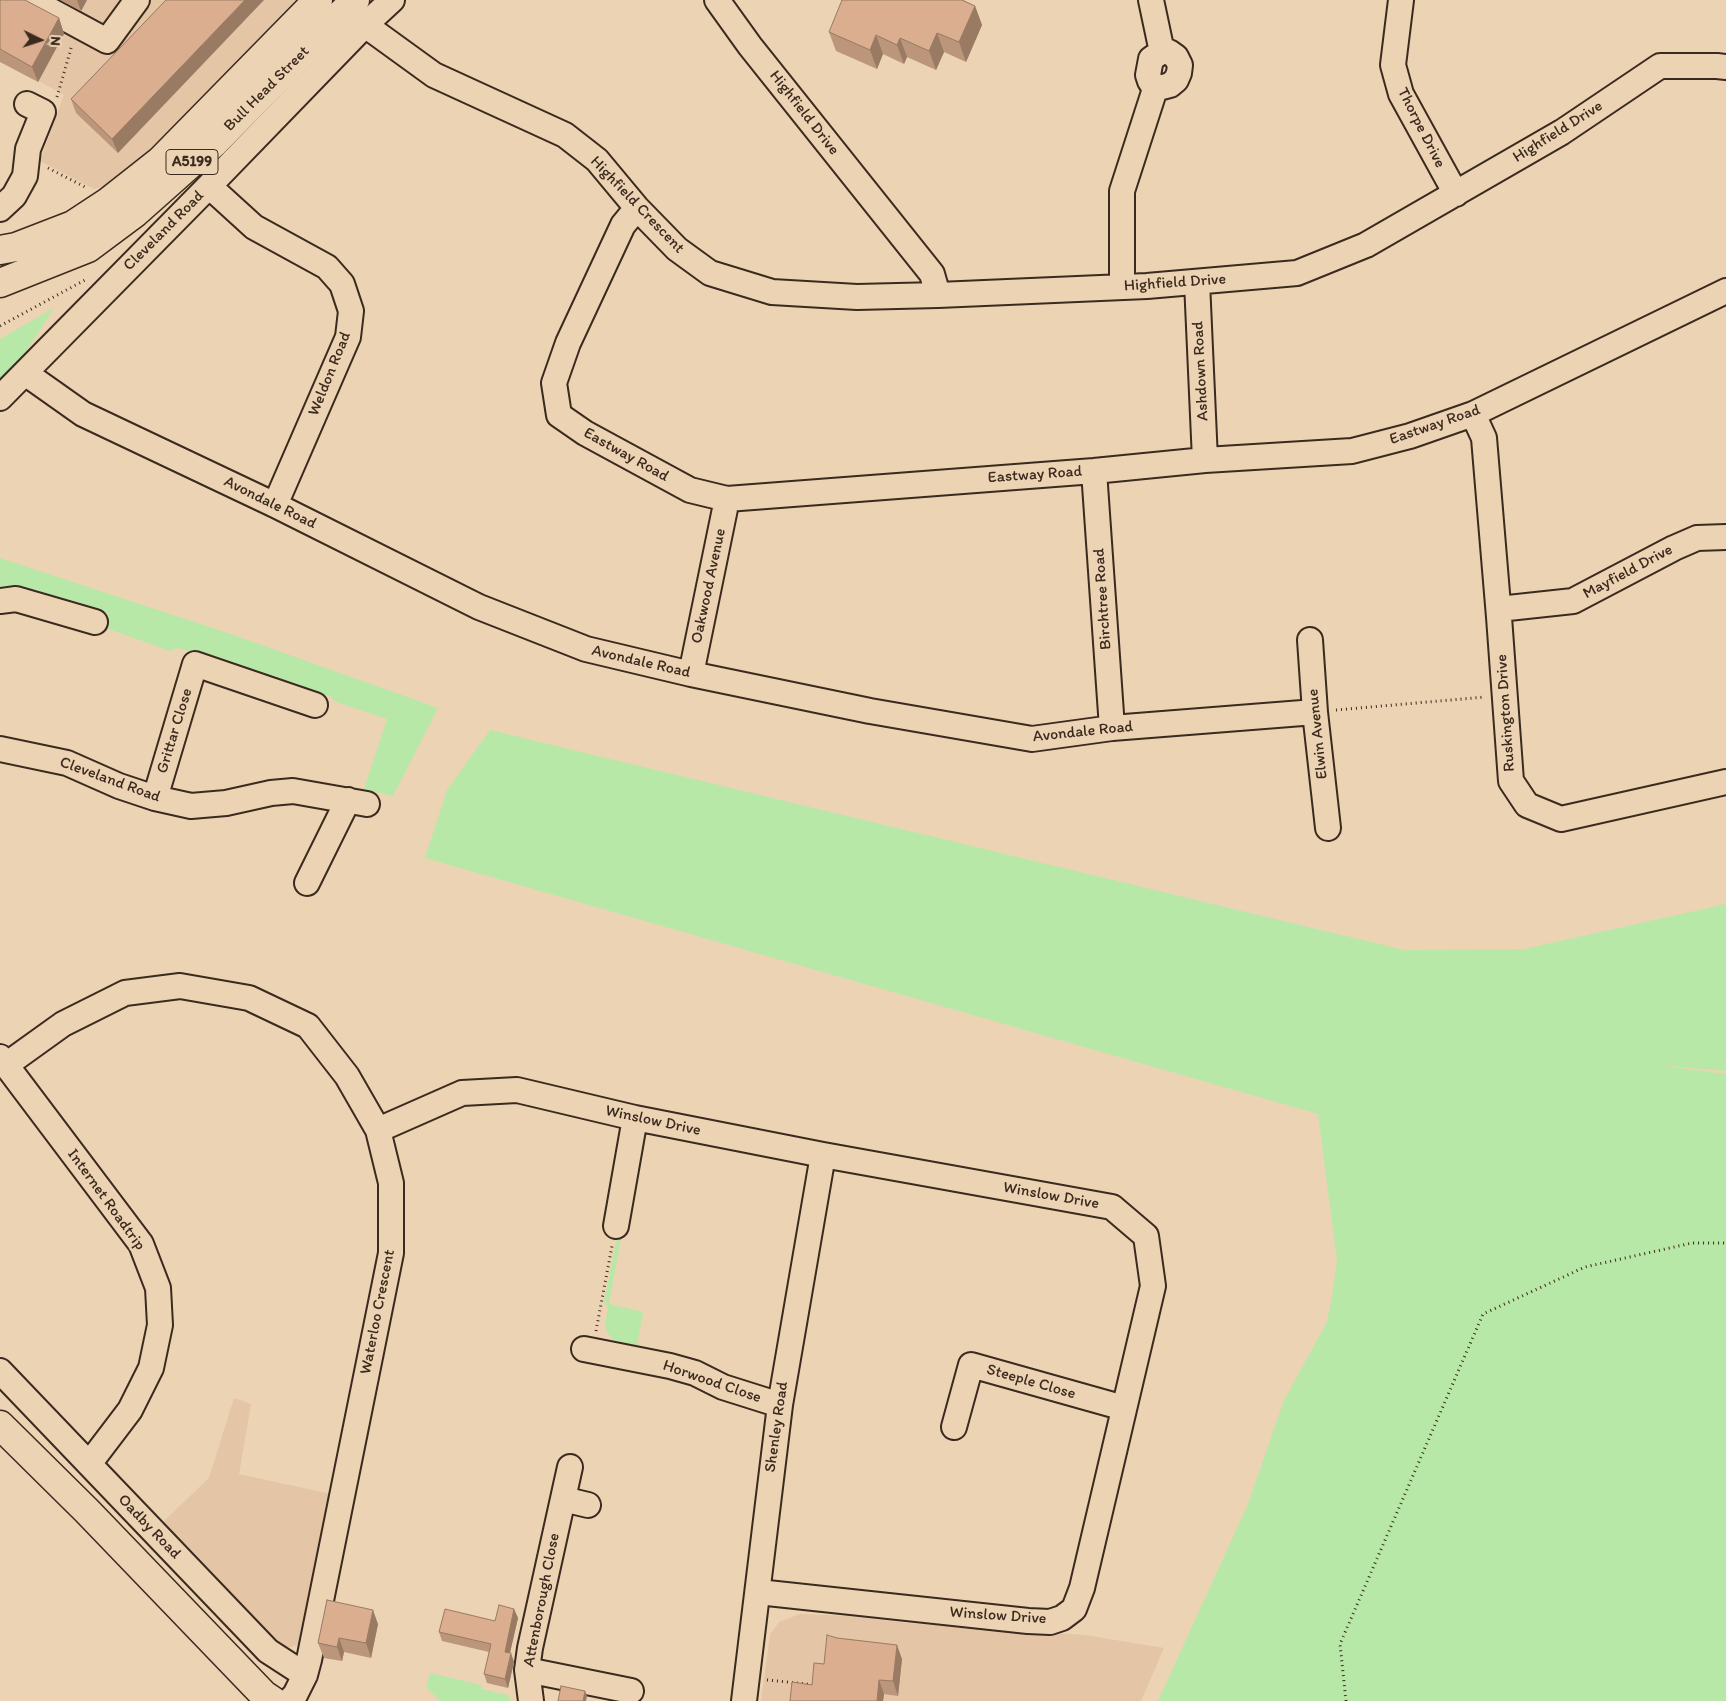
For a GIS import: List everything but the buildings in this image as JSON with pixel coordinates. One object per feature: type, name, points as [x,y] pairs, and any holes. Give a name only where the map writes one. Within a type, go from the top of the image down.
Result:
[{"type":"main road","name":"Bull Head Street","points":[[0,250],[16,247],[73,225],[108,202],[160,161],[318,0]]},
{"type":"main road","name":"Bull Head Street","points":[[0,284],[88,248],[135,212],[360,12]]},
{"type":"main road","name":"Oadby Road","points":[[0,1425],[87,1511],[264,1695],[273,1701]]},
{"type":"street","points":[[31,0],[106,41],[138,0]]},
{"type":"street","name":"Cleveland Road","points":[[0,398],[209,186],[360,12],[392,0]]},
{"type":"street","name":"Highfield Drive","points":[[717,0],[750,46],[932,274],[938,295],[1122,287],[1297,273],[1366,245],[1456,194],[1562,132],[1660,66],[1717,66],[1726,68]]},
{"type":"street","points":[[1122,287],[1122,191],[1155,89],[1150,81],[1149,67],[1151,59],[1162,52],[1151,0]]},
{"type":"street","name":"Thorpe Drive","points":[[1401,0],[1394,64],[1401,94],[1456,194]]},
{"type":"street","name":"Highfield Crescent","points":[[360,12],[434,76],[565,135],[596,160],[637,208],[676,249],[710,273],[772,292],[857,297],[938,295]]},
{"type":"street","points":[[4,205],[14,196],[25,176],[28,149],[43,112],[28,104]]},
{"type":"street","name":"Weldon Road","points":[[209,186],[254,227],[327,267],[342,284],[351,311],[348,337],[275,505]]},
{"type":"street","name":"Eastway Road","points":[[637,208],[622,225],[568,343],[554,383],[559,415],[586,433],[690,490],[727,499],[1205,460],[1352,451],[1410,436],[1473,414],[1726,291]]},
{"type":"street","name":"Ashdown Road","points":[[1197,282],[1205,460]]},
{"type":"street","name":"Avondale Road","points":[[25,373],[83,414],[275,505],[479,606],[586,649],[691,674],[870,711],[1032,739],[1112,728],[1315,712]]},
{"type":"street","name":"Ruskington Drive","points":[[1473,414],[1484,438],[1499,609],[1511,781],[1527,805],[1561,819],[1726,782]]},
{"type":"street","name":"Birchtree Road","points":[[1094,470],[1112,728]]},
{"type":"street","name":"Oakwood Avenue","points":[[691,674],[727,499]]},
{"type":"street","name":"Mayfield Drive","points":[[1499,609],[1573,601],[1674,548],[1697,538],[1726,537]]},
{"type":"street","points":[[0,601],[16,600],[95,622]]},
{"type":"street","name":"Elwin Avenue","points":[[1310,640],[1315,712],[1328,828]]},
{"type":"street","name":"Grittar Close","points":[[155,798],[195,664],[315,705]]},
{"type":"street","name":"Cleveland Road","points":[[0,749],[67,763],[119,786],[155,798],[190,806],[226,803],[271,793],[293,791],[358,802],[308,882]]},
{"type":"street","name":"Waterloo Crescent","points":[[3,1061],[63,1024],[125,993],[180,986],[249,998],[308,1026],[347,1076],[378,1130],[391,1183],[391,1253],[313,1641],[305,1675],[295,1695],[289,1701]]},
{"type":"street","name":"Internet Roadtrip","points":[[3,1061],[141,1244],[158,1288],[160,1326],[150,1368],[130,1410],[90,1464]]},
{"type":"street","name":"Winslow Drive","points":[[378,1130],[462,1093],[517,1090],[635,1118],[823,1155],[1112,1207],[1146,1236],[1153,1286],[1082,1588],[1074,1609],[1062,1618],[1050,1622],[1028,1621],[758,1592]]},
{"type":"street","points":[[616,1226],[635,1118]]},
{"type":"street","name":"Shenley Road","points":[[745,1690],[758,1592],[767,1498],[780,1405],[823,1155]]},
{"type":"street","name":"Horwood Close","points":[[588,1350],[670,1366],[695,1373],[723,1387],[780,1405]]},
{"type":"street","name":"Steeple Close","points":[[954,1427],[971,1365],[1124,1408]]},
{"type":"street","name":"Oadby Road","points":[[0,1371],[268,1651],[305,1675]]},
{"type":"street","name":"Attenborough Close","points":[[531,1701],[527,1670],[570,1467]]},
{"type":"street","points":[[563,1499],[588,1505]]},
{"type":"street","points":[[527,1670],[631,1691]]},
{"type":"path","points":[[0,326],[90,276]]},
{"type":"path","points":[[1315,712],[1505,695]]},
{"type":"path","points":[[588,1350],[616,1226]]},
{"type":"path","points":[[1346,1701],[1340,1644],[1483,1314],[1585,1267],[1692,1243],[1726,1242]]},
{"type":"path","points":[[745,1690],[818,1685]]},
{"type":"shaded area","points":[[0,0],[307,0],[266,46],[115,183],[94,189],[40,161],[64,95],[0,60]]},
{"type":"shaded area","points":[[234,1398],[251,1404],[239,1474],[331,1494],[299,1644],[291,1647],[279,1646],[163,1522],[209,1478]]},
{"type":"shaded area","points":[[800,1614],[1085,1635],[1164,1648],[1141,1701],[761,1701],[770,1635],[779,1622]]},
{"type":"green space","points":[[54,308],[19,362],[0,380],[0,339]]},
{"type":"green space","points":[[0,558],[231,634],[438,708],[393,796],[364,789],[387,719],[336,702],[329,695],[308,697],[219,664],[212,657],[178,648],[170,651],[106,628],[108,619],[16,592],[0,594]]},
{"type":"green space","points":[[490,730],[1404,950],[1524,949],[1726,904],[1726,1071],[1657,1065],[1726,1074],[1726,1701],[1158,1701],[1248,1504],[1284,1400],[1326,1324],[1337,1261],[1318,1114],[425,858],[447,790]]},
{"type":"green space","points":[[617,1237],[621,1238],[609,1304],[643,1312],[637,1346],[613,1340],[607,1332],[605,1324],[608,1308],[604,1302]]},
{"type":"green space","points":[[430,1673],[482,1685],[481,1689],[508,1695],[511,1701],[440,1701],[426,1687]]}]
